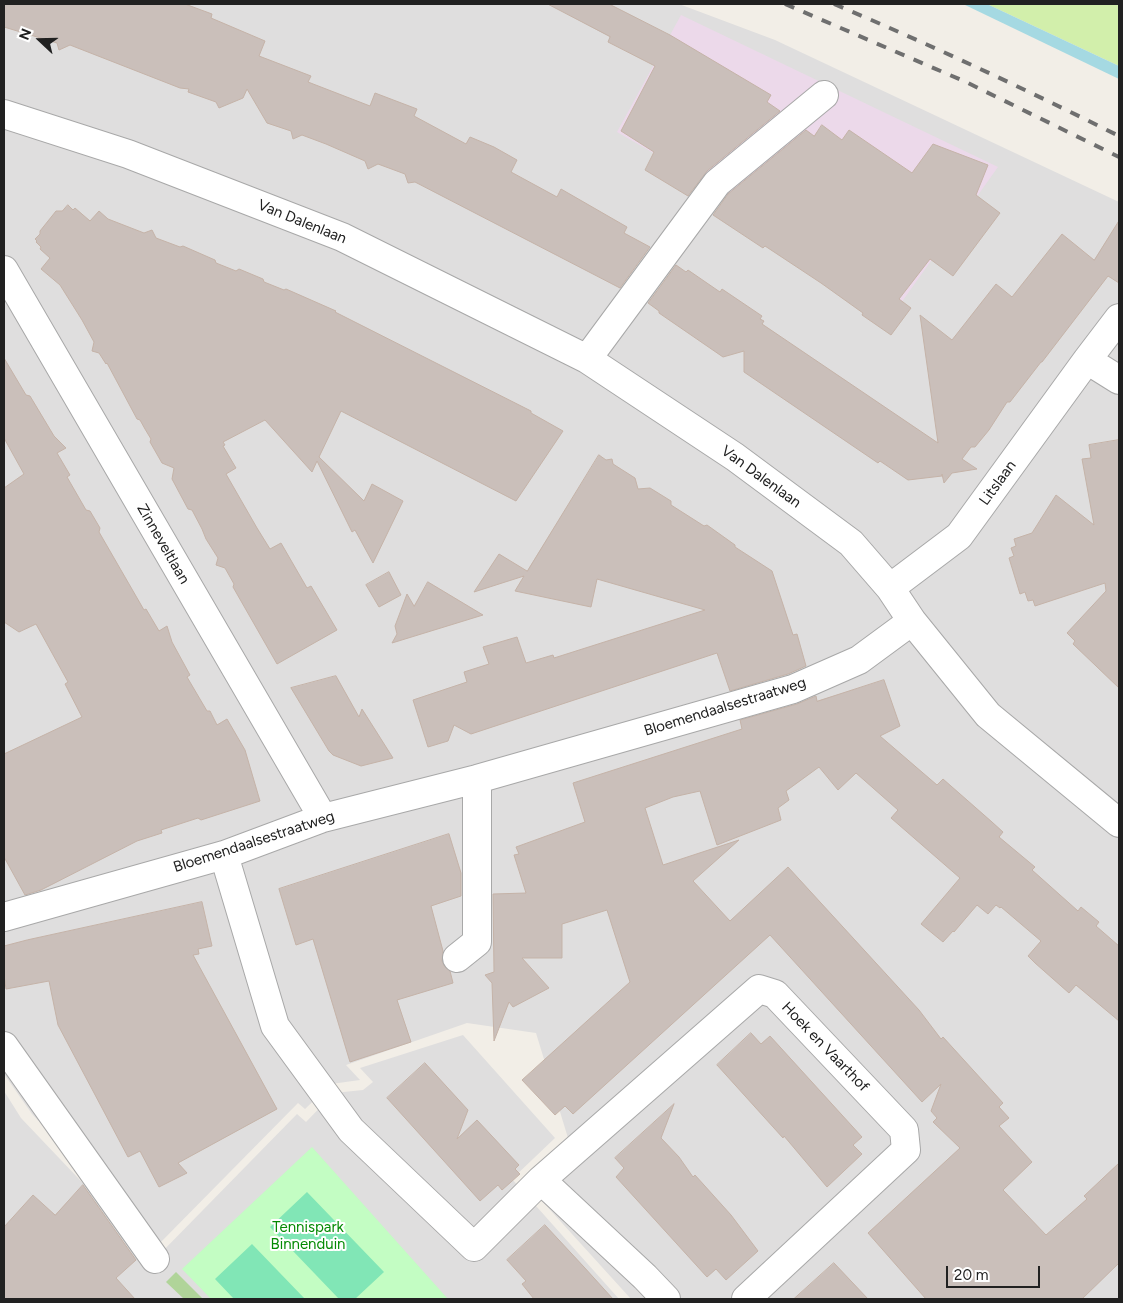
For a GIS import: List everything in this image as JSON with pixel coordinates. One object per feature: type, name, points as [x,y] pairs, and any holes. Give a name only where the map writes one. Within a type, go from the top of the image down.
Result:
[{"type":"street","points":[[588,359],[717,183],[824,95]]},
{"type":"street","name":"Van Dalenlaan","points":[[4,114],[128,154],[342,237],[588,359],[735,457],[851,542],[890,588],[912,621]]},
{"type":"street","name":"Zinneveltlaan","points":[[4,270],[322,818]]},
{"type":"street","name":"Litslaan","points":[[890,588],[959,536],[1086,360],[1119,318]]},
{"type":"street","points":[[1086,360],[1119,380]]},
{"type":"street","points":[[912,621],[988,715],[1119,823]]},
{"type":"street","name":"Bloemendaalsestraatweg","points":[[4,917],[224,855],[322,818],[477,779],[793,689],[859,660],[912,621]]},
{"type":"street","points":[[457,958],[477,942],[477,779]]},
{"type":"street","name":"Hoek en Vaarthof","points":[[224,855],[275,1026],[351,1130],[474,1246],[541,1180],[759,989],[775,994],[904,1130],[906,1150],[746,1299]]},
{"type":"street","points":[[4,1046],[155,1259]]},
{"type":"street","points":[[541,1180],[666,1299]]},
{"type":"shaded area","points":[[4,4],[679,4],[775,40],[1119,202],[1119,1299],[631,1299],[523,1180],[568,1138],[536,1033],[467,1023],[346,1065],[360,1080],[331,1084],[305,1109],[298,1103],[157,1246],[32,1114],[4,1074]]},
{"type":"shaded area","points":[[681,15],[998,167],[896,310],[716,189],[617,132]]},
{"type":"shaded area","points":[[463,1035],[555,1138],[512,1179],[619,1299],[4,1299],[4,1091],[21,1118],[155,1259],[297,1114],[306,1122],[334,1093],[363,1090],[373,1082],[360,1068]]},
{"type":"green space","points":[[987,4],[1119,4],[1119,66]]},
{"type":"green space","name":"Tennispark Binnenduin","points":[[312,1147],[448,1299],[211,1299],[182,1269]]},
{"type":"green space","points":[[307,1192],[384,1272],[355,1299],[339,1299],[270,1227]]},
{"type":"green space","points":[[252,1244],[305,1299],[234,1299],[215,1279]]},
{"type":"green space","points":[[176,1272],[203,1299],[184,1299],[166,1282]]},
{"type":"water","points":[[963,4],[987,4],[1119,66],[1119,79]]},
{"type":"building","points":[[4,4],[185,4],[212,14],[211,18],[265,41],[259,56],[311,76],[308,82],[370,106],[375,93],[417,109],[414,116],[466,144],[470,137],[494,147],[517,160],[511,172],[557,197],[561,189],[627,227],[624,233],[650,247],[620,288],[415,182],[408,183],[405,174],[378,164],[368,169],[365,161],[302,135],[293,139],[291,131],[267,123],[247,89],[243,98],[219,108],[216,102],[188,92],[189,89],[180,88],[70,45],[59,50],[57,43],[4,27]]},
{"type":"building","points":[[548,4],[609,4],[670,35],[771,95],[767,102],[780,111],[707,171],[688,196],[645,170],[654,152],[621,131],[655,66],[608,42],[610,37]]},
{"type":"building","points":[[822,125],[842,140],[849,130],[912,173],[933,144],[988,165],[976,195],[1000,213],[953,276],[930,259],[899,299],[911,308],[891,335],[821,283],[713,215],[728,194],[806,130],[814,136]]},
{"type":"building","points":[[68,205],[73,210],[75,208],[90,221],[99,211],[108,219],[144,233],[152,230],[156,238],[180,247],[183,246],[215,260],[216,263],[236,271],[239,269],[263,279],[264,282],[284,290],[286,289],[336,311],[531,411],[531,413],[563,431],[516,501],[341,411],[319,457],[364,501],[372,484],[403,501],[373,563],[355,530],[352,532],[317,461],[312,472],[265,420],[223,442],[225,445],[223,446],[236,468],[226,474],[257,528],[270,549],[281,543],[307,588],[311,586],[337,630],[277,664],[233,587],[234,584],[225,568],[216,565],[218,558],[206,539],[192,510],[188,509],[172,479],[174,468],[162,463],[150,442],[151,439],[140,420],[137,419],[107,363],[99,353],[92,351],[94,342],[82,320],[60,285],[41,269],[50,258],[40,249],[41,247],[35,239],[56,211],[62,211]]},
{"type":"building","points":[[1119,221],[1119,283],[1108,276],[1010,402],[1007,402],[989,430],[975,447],[971,447],[962,459],[977,469],[952,473],[944,483],[942,474],[942,476],[908,480],[880,461],[878,463],[744,372],[744,351],[723,357],[659,313],[648,303],[676,265],[686,272],[688,270],[720,292],[722,289],[762,316],[760,319],[764,321],[762,324],[938,443],[920,315],[952,340],[996,284],[1012,297],[1062,234],[1094,260]]},
{"type":"building","points":[[4,358],[54,436],[66,448],[57,453],[70,475],[67,477],[86,510],[90,511],[100,528],[99,532],[144,610],[146,609],[159,631],[167,626],[172,642],[190,675],[187,677],[207,711],[210,711],[217,725],[227,719],[245,750],[260,801],[201,820],[198,818],[161,830],[162,833],[137,841],[41,890],[25,895],[4,857],[4,754],[82,717],[65,684],[68,682],[36,624],[19,632],[4,622],[4,488],[24,474],[4,438]]},
{"type":"building","points":[[1119,440],[1119,688],[1073,644],[1075,641],[1067,633],[1106,591],[1105,583],[1035,606],[1033,600],[1028,601],[1025,592],[1020,594],[1009,558],[1014,556],[1011,548],[1016,546],[1014,539],[1032,533],[1056,495],[1094,525],[1082,459],[1091,458],[1089,445]]},
{"type":"building","points":[[599,455],[606,460],[612,459],[613,464],[635,478],[638,489],[650,488],[671,501],[671,505],[704,526],[707,525],[735,545],[735,547],[772,571],[793,635],[797,634],[806,666],[788,674],[730,691],[717,653],[471,734],[454,725],[448,741],[428,747],[413,700],[467,682],[464,672],[489,664],[483,647],[517,637],[526,663],[553,655],[554,658],[705,610],[597,579],[591,607],[515,591],[524,576],[474,592],[499,554],[527,571]]},
{"type":"building","points":[[389,572],[401,595],[379,607],[366,585]]},
{"type":"building","points":[[428,582],[483,615],[392,643],[397,634],[395,626],[407,594],[414,606]]},
{"type":"building","points":[[336,676],[359,717],[362,709],[393,758],[361,766],[333,755],[329,751],[291,688]]},
{"type":"building","points":[[884,680],[900,726],[880,736],[937,785],[943,779],[992,822],[1003,832],[999,837],[1035,867],[1032,870],[1078,911],[1081,907],[1099,922],[1096,926],[1119,946],[1119,1021],[1076,985],[1069,993],[1035,963],[1028,956],[1041,941],[1001,907],[996,905],[988,914],[977,905],[943,942],[921,924],[960,878],[891,818],[898,810],[856,773],[838,790],[819,767],[786,791],[789,800],[778,808],[781,820],[717,845],[700,791],[673,797],[645,808],[663,865],[739,840],[693,881],[730,921],[788,867],[919,1010],[941,1039],[943,1037],[1003,1103],[999,1107],[1009,1118],[999,1126],[1032,1162],[1003,1190],[1046,1235],[1087,1199],[1084,1196],[1119,1163],[1119,1263],[1082,1299],[926,1299],[868,1233],[960,1148],[933,1122],[937,1118],[931,1111],[941,1084],[922,1102],[770,935],[573,1114],[565,1106],[555,1115],[522,1080],[630,982],[607,910],[562,924],[562,958],[522,958],[549,988],[513,1007],[509,1002],[494,1041],[492,983],[485,975],[494,972],[493,894],[526,893],[514,855],[519,854],[516,847],[585,822],[573,783],[742,729],[740,720],[797,704],[816,696],[817,701]]},
{"type":"building","points":[[449,834],[461,873],[461,896],[431,906],[443,951],[442,961],[450,971],[453,983],[397,1000],[411,1042],[350,1062],[313,939],[296,945],[279,889]]},
{"type":"building","points":[[202,902],[212,946],[198,949],[199,954],[193,955],[277,1109],[178,1163],[187,1173],[159,1187],[140,1151],[128,1157],[58,1025],[49,981],[6,989],[4,946]]},
{"type":"building","points":[[751,1033],[761,1044],[770,1036],[862,1137],[853,1145],[862,1154],[827,1187],[784,1136],[783,1138],[717,1065]]},
{"type":"building","points":[[425,1063],[468,1110],[457,1139],[477,1120],[519,1165],[515,1169],[520,1174],[502,1190],[498,1185],[480,1201],[387,1098]]},
{"type":"building","points":[[674,1104],[661,1138],[679,1157],[693,1177],[695,1175],[731,1215],[758,1251],[726,1280],[716,1269],[707,1277],[616,1177],[624,1168],[615,1158]]},
{"type":"building","points":[[83,1185],[136,1260],[116,1278],[135,1299],[4,1299],[4,1227],[33,1195],[55,1215]]},
{"type":"building","points":[[545,1225],[613,1299],[534,1299],[522,1284],[526,1281],[507,1260]]},
{"type":"building","points":[[834,1263],[868,1299],[794,1299]]},
{"type":"railway","points":[[785,4],[966,82],[1119,157]]},
{"type":"railway","points":[[834,4],[978,68],[1119,136]]}]
